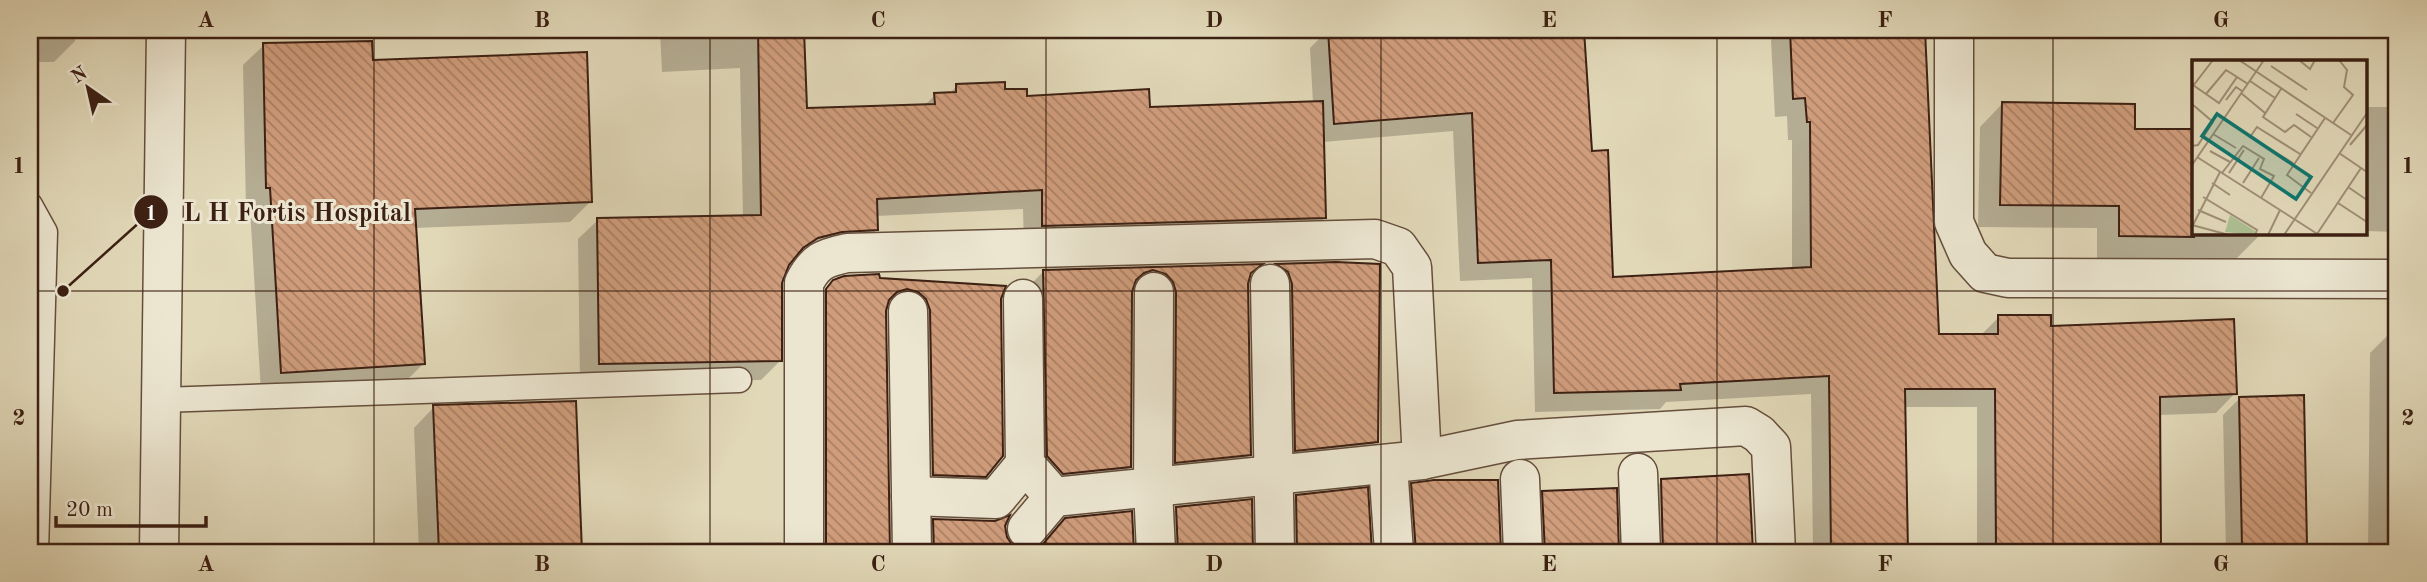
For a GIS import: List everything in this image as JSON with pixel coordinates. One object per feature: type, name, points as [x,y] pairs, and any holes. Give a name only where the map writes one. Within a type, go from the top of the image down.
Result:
[{"type":"street","points":[[159,552],[166,30]]},
{"type":"street","points":[[1954,30],[1954,222],[1968,254],[1985,273],[2008,278],[2397,279]]},
{"type":"street","points":[[804,552],[804,283],[811,268],[825,258],[847,253],[1375,239],[1398,247],[1412,268],[1405,462],[1394,552]]},
{"type":"street","points":[[1270,284],[1275,552]]},
{"type":"street","points":[[1154,292],[1153,489],[1156,552]]},
{"type":"street","points":[[996,499],[1025,464],[1023,299]]},
{"type":"street","points":[[908,311],[912,552]]},
{"type":"street","points":[[1054,497],[1405,462],[1517,440],[1746,426],[1759,433],[1771,447],[1776,552]]},
{"type":"street","points":[[1025,464],[1054,497]]},
{"type":"street","points":[[1637,472],[1642,552]]},
{"type":"street","points":[[1520,480],[1523,552]]},
{"type":"street","points":[[911,496],[996,499]]},
{"type":"street","points":[[996,499],[1028,541],[1054,497]]},
{"type":"lane","points":[[30,205],[45,232],[36,552]]},
{"type":"lane","points":[[161,400],[739,380]]},
{"type":"building","points":[[758,30],[804,30],[807,108],[935,104],[934,93],[956,92],[956,84],[1005,82],[1005,89],[1027,89],[1027,96],[1149,89],[1150,107],[1323,101],[1326,218],[1042,226],[1042,190],[877,199],[878,230],[842,232],[818,238],[803,248],[789,265],[782,283],[782,361],[599,364],[597,218],[761,215]]},
{"type":"building","points":[[1328,30],[1584,30],[1592,151],[1608,150],[1613,277],[1811,267],[1810,122],[1807,122],[1805,98],[1793,99],[1790,30],[1925,30],[1939,334],[1998,334],[1998,315],[2051,315],[2051,326],[2234,319],[2237,394],[2160,397],[2161,552],[1996,552],[1995,389],[1905,389],[1908,552],[1831,552],[1829,376],[1680,384],[1681,390],[1554,393],[1551,260],[1478,263],[1472,113],[1334,124]]},
{"type":"building","points":[[372,41],[373,60],[587,52],[592,202],[415,209],[425,364],[281,373],[270,188],[266,188],[263,43]]},
{"type":"building","points":[[2002,102],[2135,104],[2135,129],[2192,129],[2194,237],[2119,236],[2119,206],[2000,205]]},
{"type":"building","points":[[1263,264],[1251,273],[1248,284],[1251,455],[1175,463],[1176,292],[1173,282],[1166,274],[1153,270],[1136,280],[1132,292],[1131,467],[1063,474],[1047,456],[1043,270]]},
{"type":"building","points":[[1276,264],[1380,264],[1378,442],[1295,451],[1292,284],[1288,272]]},
{"type":"building","points":[[879,274],[880,278],[1006,286],[1001,299],[1003,456],[986,477],[933,475],[930,310],[926,299],[918,292],[907,289],[897,292],[889,300],[886,311],[890,552],[826,552],[826,289],[833,280],[844,276]]},
{"type":"building","points":[[2304,395],[2307,545],[2242,547],[2239,397]]},
{"type":"building","points":[[576,401],[582,552],[439,552],[433,405]]},
{"type":"building","points":[[1749,474],[1753,552],[1663,552],[1661,479]]},
{"type":"building","points":[[1434,480],[1498,480],[1501,552],[1416,552],[1411,483]]},
{"type":"building","points":[[1368,487],[1372,552],[1297,552],[1296,495]]},
{"type":"building","points":[[1617,488],[1619,552],[1545,552],[1542,491]]},
{"type":"building","points":[[1252,499],[1253,552],[1178,552],[1176,507]]},
{"type":"building","points":[[1132,511],[1134,552],[934,552],[933,519],[995,521],[1010,515],[1005,526],[1007,537],[1013,546],[1024,551],[1034,550],[1043,544],[1065,518]]},
{"type":"place","name":"L H Fortis Hospital","points":[[63,291]]}]
